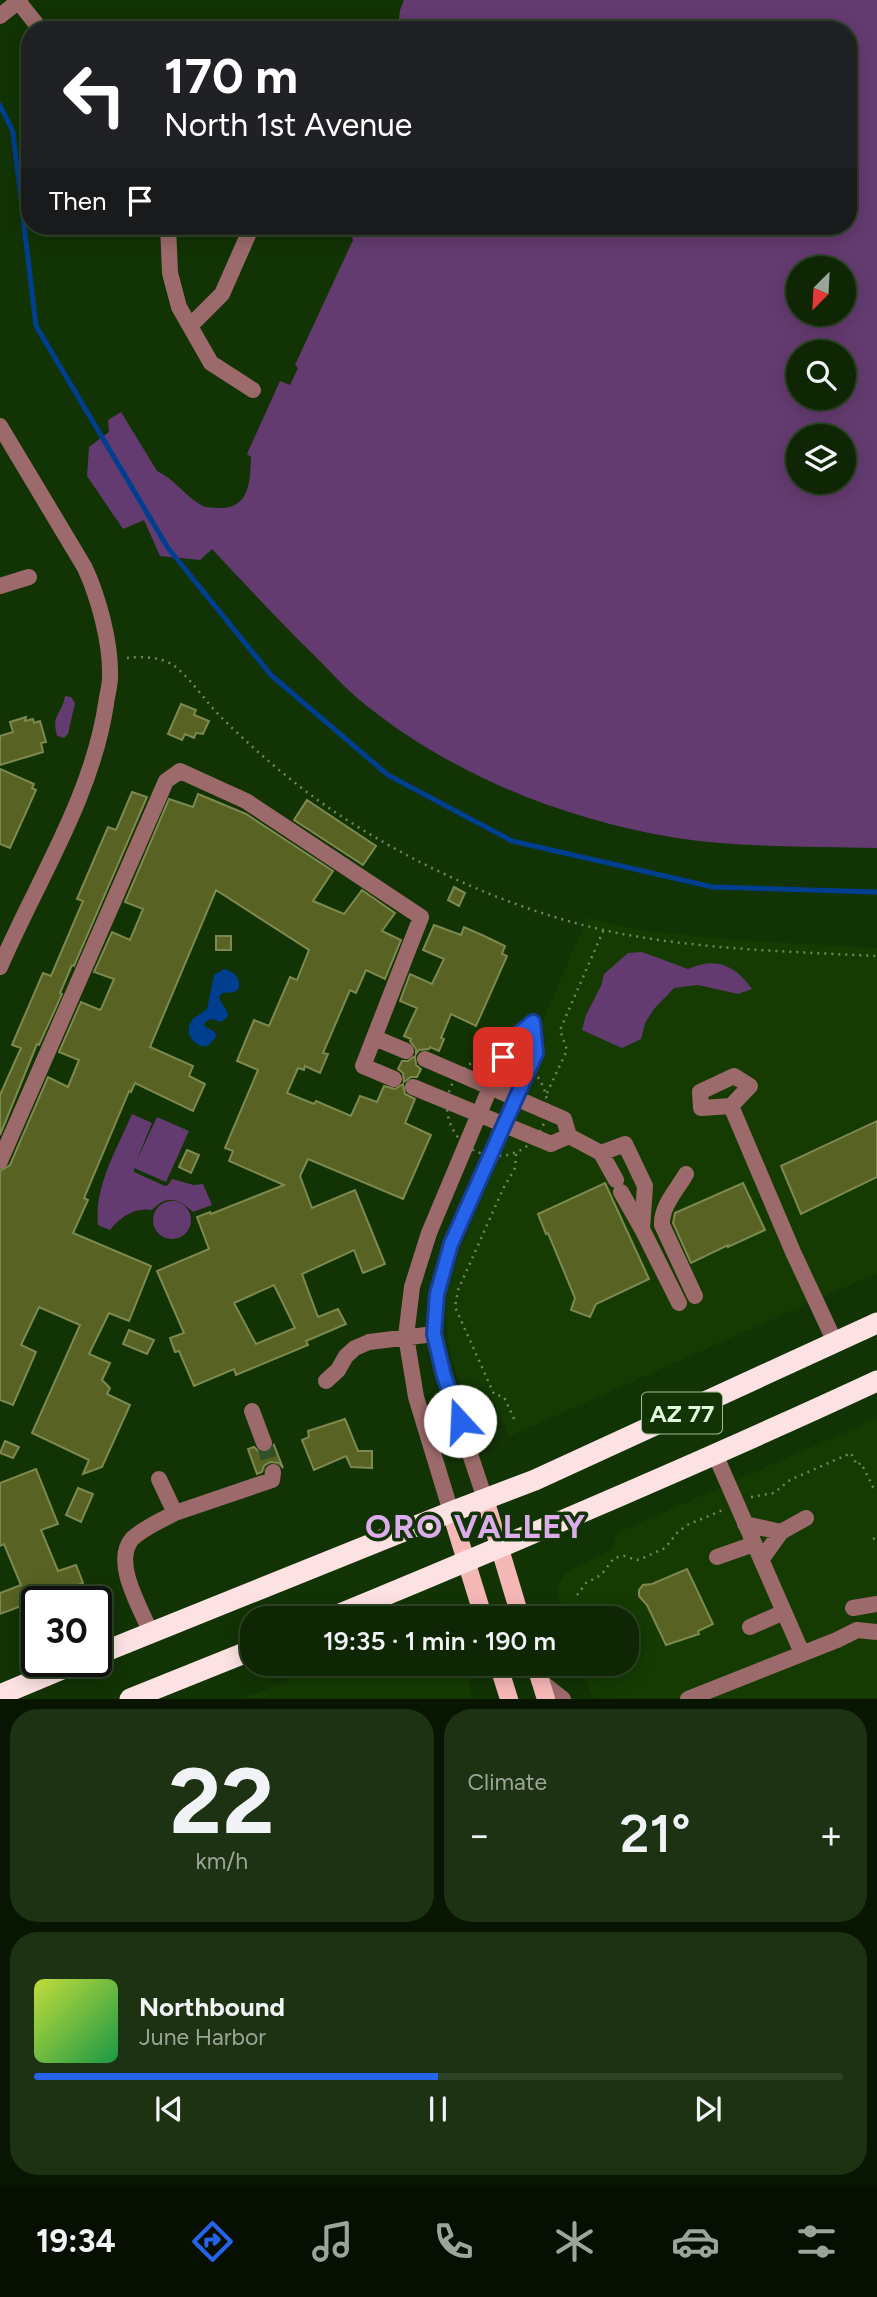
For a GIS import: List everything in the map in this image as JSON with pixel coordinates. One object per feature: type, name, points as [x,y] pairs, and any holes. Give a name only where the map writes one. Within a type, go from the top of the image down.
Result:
[{"type":"highway","name":"AZ 77","points":[[112,1649],[451,1511],[535,1480],[877,1323]]},
{"type":"highway","name":"AZ 77","points":[[359,1606],[715,1454],[877,1381]]},
{"type":"highway","points":[[130,1699],[240,1655]]},
{"type":"highway","points":[[0,1695],[43,1677]]},
{"type":"main road","points":[[485,1499],[517,1606]]},
{"type":"main road","points":[[451,1511],[480,1606]]},
{"type":"main road","points":[[502,1676],[509,1699]]},
{"type":"main road","points":[[538,1676],[546,1699]]},
{"type":"street","points":[[0,16],[19,1],[34,21]]},
{"type":"street","points":[[169,235],[170,272],[179,307],[211,363],[253,390]]},
{"type":"street","points":[[191,325],[222,294],[249,235]]},
{"type":"street","points":[[0,426],[85,568],[96,592],[104,624],[110,677],[101,735],[77,802],[0,967]]},
{"type":"street","points":[[0,586],[29,577]]},
{"type":"street","points":[[0,1161],[166,781],[180,771],[247,801],[421,917],[363,1066],[394,1079]]},
{"type":"street","points":[[451,1511],[416,1397],[406,1336],[412,1287],[419,1261],[510,1041],[533,1022],[536,1053],[447,1257],[437,1294],[434,1334],[444,1376],[485,1499]]},
{"type":"street","points":[[375,1038],[406,1051]]},
{"type":"street","points":[[425,1059],[564,1119],[569,1136],[601,1153],[679,1303]]},
{"type":"street","points":[[432,1095],[445,1068]]},
{"type":"street","points":[[413,1087],[551,1144],[569,1136]]},
{"type":"street","points":[[731,1106],[793,1252],[835,1342]]},
{"type":"street","points":[[601,1153],[625,1144],[645,1186],[642,1228]]},
{"type":"street","points":[[687,1174],[661,1216],[662,1225],[695,1296]]},
{"type":"street","points":[[326,1381],[355,1348],[369,1342],[434,1334]]},
{"type":"street","points":[[252,1411],[264,1443]]},
{"type":"street","points":[[715,1454],[802,1653]]},
{"type":"street","points":[[151,1633],[125,1569],[124,1556],[134,1537],[175,1513],[272,1480],[273,1472]]},
{"type":"street","points":[[159,1479],[175,1513]]},
{"type":"street","points":[[761,1560],[781,1532],[806,1518]]},
{"type":"street","points":[[745,1524],[781,1532]]},
{"type":"street","points":[[717,1558],[754,1544]]},
{"type":"street","points":[[853,1608],[877,1604]]},
{"type":"street","points":[[750,1627],[784,1612]]},
{"type":"street","points":[[688,1699],[712,1694],[857,1630],[877,1632]]},
{"type":"street","points":[[541,1676],[563,1699]]},
{"type":"path","points":[[123,658],[146,657],[172,664],[218,714],[267,759],[328,808],[397,850],[468,885],[513,902],[638,937],[692,944],[877,956]]},
{"type":"path","points":[[546,1096],[567,1050],[560,1030],[604,929]]},
{"type":"path","points":[[515,1153],[515,1168],[458,1290],[455,1307],[494,1394],[504,1397],[516,1423]]},
{"type":"shaded area","points":[[404,0],[877,0],[877,848],[747,845],[671,837],[586,818],[504,788],[426,747],[356,697],[212,549],[200,560],[160,556],[144,520],[123,529],[87,476],[89,447],[109,432],[108,420],[121,412],[157,471],[195,501],[204,507],[217,508],[228,507],[242,499],[250,476],[251,457],[247,454],[280,381],[290,385],[298,368],[295,365],[353,240],[351,235],[857,235],[857,21],[399,21]]},
{"type":"shaded area","points":[[65,696],[71,697],[75,703],[68,734],[64,738],[57,736],[55,723]]},
{"type":"shaded area","points":[[587,918],[639,930],[737,940],[877,948],[877,1273],[508,1437],[501,1420],[472,1421],[449,1349],[447,1290],[460,1248],[544,1055],[545,1039],[541,1025]]},
{"type":"shaded area","points":[[642,952],[688,969],[715,963],[723,965],[738,974],[752,989],[738,994],[698,985],[674,988],[654,1009],[645,1023],[641,1039],[622,1048],[582,1030],[604,974],[628,953]]},
{"type":"shaded area","points":[[132,1114],[152,1123],[135,1164],[157,1117],[189,1131],[166,1182],[134,1168],[134,1172],[165,1186],[172,1179],[194,1185],[203,1184],[212,1205],[193,1212],[178,1201],[168,1200],[152,1210],[128,1214],[110,1230],[98,1225],[103,1182]]},
{"type":"shaded area","points":[[172,1201],[185,1207],[191,1220],[185,1233],[172,1239],[159,1233],[153,1220],[159,1207]]},
{"type":"shaded area","points":[[877,1418],[877,1698],[593,1698],[585,1676],[639,1676],[639,1606],[562,1606],[556,1589],[565,1573],[611,1550],[617,1533]]},
{"type":"shaded area","points":[[303,1676],[467,1676],[473,1698],[243,1698]]},
{"type":"water","points":[[224,969],[236,976],[239,988],[235,992],[219,996],[228,1016],[221,1022],[211,1019],[206,1021],[204,1026],[215,1032],[216,1037],[208,1046],[203,1046],[191,1038],[190,1024],[207,1009],[214,975]]},
{"type":"building","points":[[181,704],[196,710],[194,715],[209,721],[203,734],[196,733],[194,738],[185,734],[182,740],[168,734]]},
{"type":"building","points":[[26,717],[25,721],[40,721],[46,742],[41,743],[43,752],[0,765],[0,736],[13,732],[10,722]]},
{"type":"building","points":[[0,769],[34,784],[32,788],[36,790],[10,848],[0,844]]},
{"type":"building","points":[[132,792],[147,797],[74,966],[72,965],[60,993],[62,994],[39,1045],[37,1044],[0,1135],[0,1095],[21,1048],[12,1045],[43,973],[51,976],[83,901],[77,899],[108,827],[116,830]]},
{"type":"building","points":[[198,794],[246,814],[333,871],[313,901],[344,914],[362,890],[395,913],[382,931],[401,940],[385,979],[366,970],[356,993],[350,990],[323,1053],[328,1054],[320,1073],[305,1066],[304,1070],[298,1068],[287,1093],[314,1104],[316,1101],[351,1116],[360,1096],[377,1102],[384,1086],[395,1089],[403,1084],[405,1094],[415,1099],[405,1123],[431,1135],[403,1199],[308,1159],[300,1176],[312,1208],[355,1190],[385,1264],[363,1273],[354,1250],[302,1274],[318,1317],[338,1309],[346,1324],[306,1341],[308,1345],[236,1375],[234,1369],[194,1386],[179,1351],[175,1352],[170,1338],[184,1333],[157,1271],[209,1249],[197,1217],[284,1185],[229,1161],[233,1151],[225,1148],[258,1070],[237,1061],[254,1020],[269,1026],[290,977],[297,980],[309,950],[216,890],[150,1047],[193,1066],[189,1076],[205,1084],[193,1111],[135,1083],[131,1092],[129,1091],[84,1198],[88,1200],[73,1233],[151,1266],[129,1321],[109,1313],[89,1354],[110,1363],[102,1380],[110,1388],[107,1394],[130,1405],[102,1467],[83,1474],[89,1460],[32,1433],[80,1325],[39,1307],[21,1345],[36,1352],[13,1405],[0,1400],[0,1171],[10,1165],[48,1077],[68,1087],[79,1060],[59,1052],[81,1002],[100,1010],[102,1007],[114,979],[94,972],[112,932],[130,940],[143,909],[125,902],[169,799],[193,807]],"holes":[[[274,1285],[295,1328],[256,1344],[234,1303]]]},
{"type":"building","points":[[307,800],[376,846],[363,865],[294,820]]},
{"type":"building","points":[[454,887],[465,893],[459,906],[448,900]]},
{"type":"building","points":[[434,925],[461,935],[464,927],[505,946],[502,954],[507,956],[476,1026],[451,1014],[441,1038],[444,1039],[439,1051],[430,1047],[419,1050],[416,1054],[411,1039],[404,1036],[417,1008],[400,1001],[410,974],[432,984],[444,959],[423,950]]},
{"type":"building","points":[[216,936],[231,936],[231,950],[216,950]]},
{"type":"building","points":[[415,1056],[416,1065],[421,1069],[417,1077],[411,1077],[404,1082],[403,1073],[398,1069],[402,1061],[408,1061]]},
{"type":"building","points":[[877,1121],[877,1177],[801,1214],[781,1166]]},
{"type":"building","points":[[187,1150],[199,1155],[191,1173],[179,1167]]},
{"type":"building","points":[[605,1183],[649,1279],[596,1304],[590,1317],[571,1310],[575,1298],[538,1214]]},
{"type":"building","points":[[743,1183],[765,1230],[691,1263],[673,1223],[675,1213]]},
{"type":"building","points":[[129,1330],[154,1340],[147,1354],[123,1344]]},
{"type":"building","points":[[345,1419],[358,1451],[372,1451],[372,1468],[351,1467],[346,1456],[314,1470],[302,1440],[309,1437],[308,1431]]},
{"type":"building","points":[[5,1441],[19,1447],[13,1458],[0,1453]]},
{"type":"building","points":[[274,1445],[283,1468],[279,1463],[270,1462],[257,1474],[248,1449],[254,1447],[267,1453]]},
{"type":"building","points":[[36,1469],[58,1524],[41,1530],[58,1571],[76,1565],[83,1583],[75,1586],[21,1586],[21,1606],[0,1614],[0,1593],[21,1585],[4,1544],[0,1546],[0,1483]]},
{"type":"building","points":[[78,1488],[93,1494],[81,1522],[66,1515]]},
{"type":"building","points":[[687,1569],[713,1624],[698,1631],[699,1634],[666,1645],[647,1605],[639,1596],[639,1590],[643,1585],[652,1584]]},
{"type":"waterway","points":[[0,105],[13,132],[21,199]]},
{"type":"waterway","points":[[25,235],[36,326],[168,548],[271,675],[388,775],[512,841],[713,887],[877,892]]},
{"type":"tunnel","points":[[264,1443],[273,1472]]},
{"type":"district","name":"ORO VALLEY","points":[[476,1526]]},
{"type":"route","points":[[460,1421],[437,1352],[434,1334],[437,1294],[451,1244],[536,1053],[533,1022],[510,1041],[503,1057]]}]
